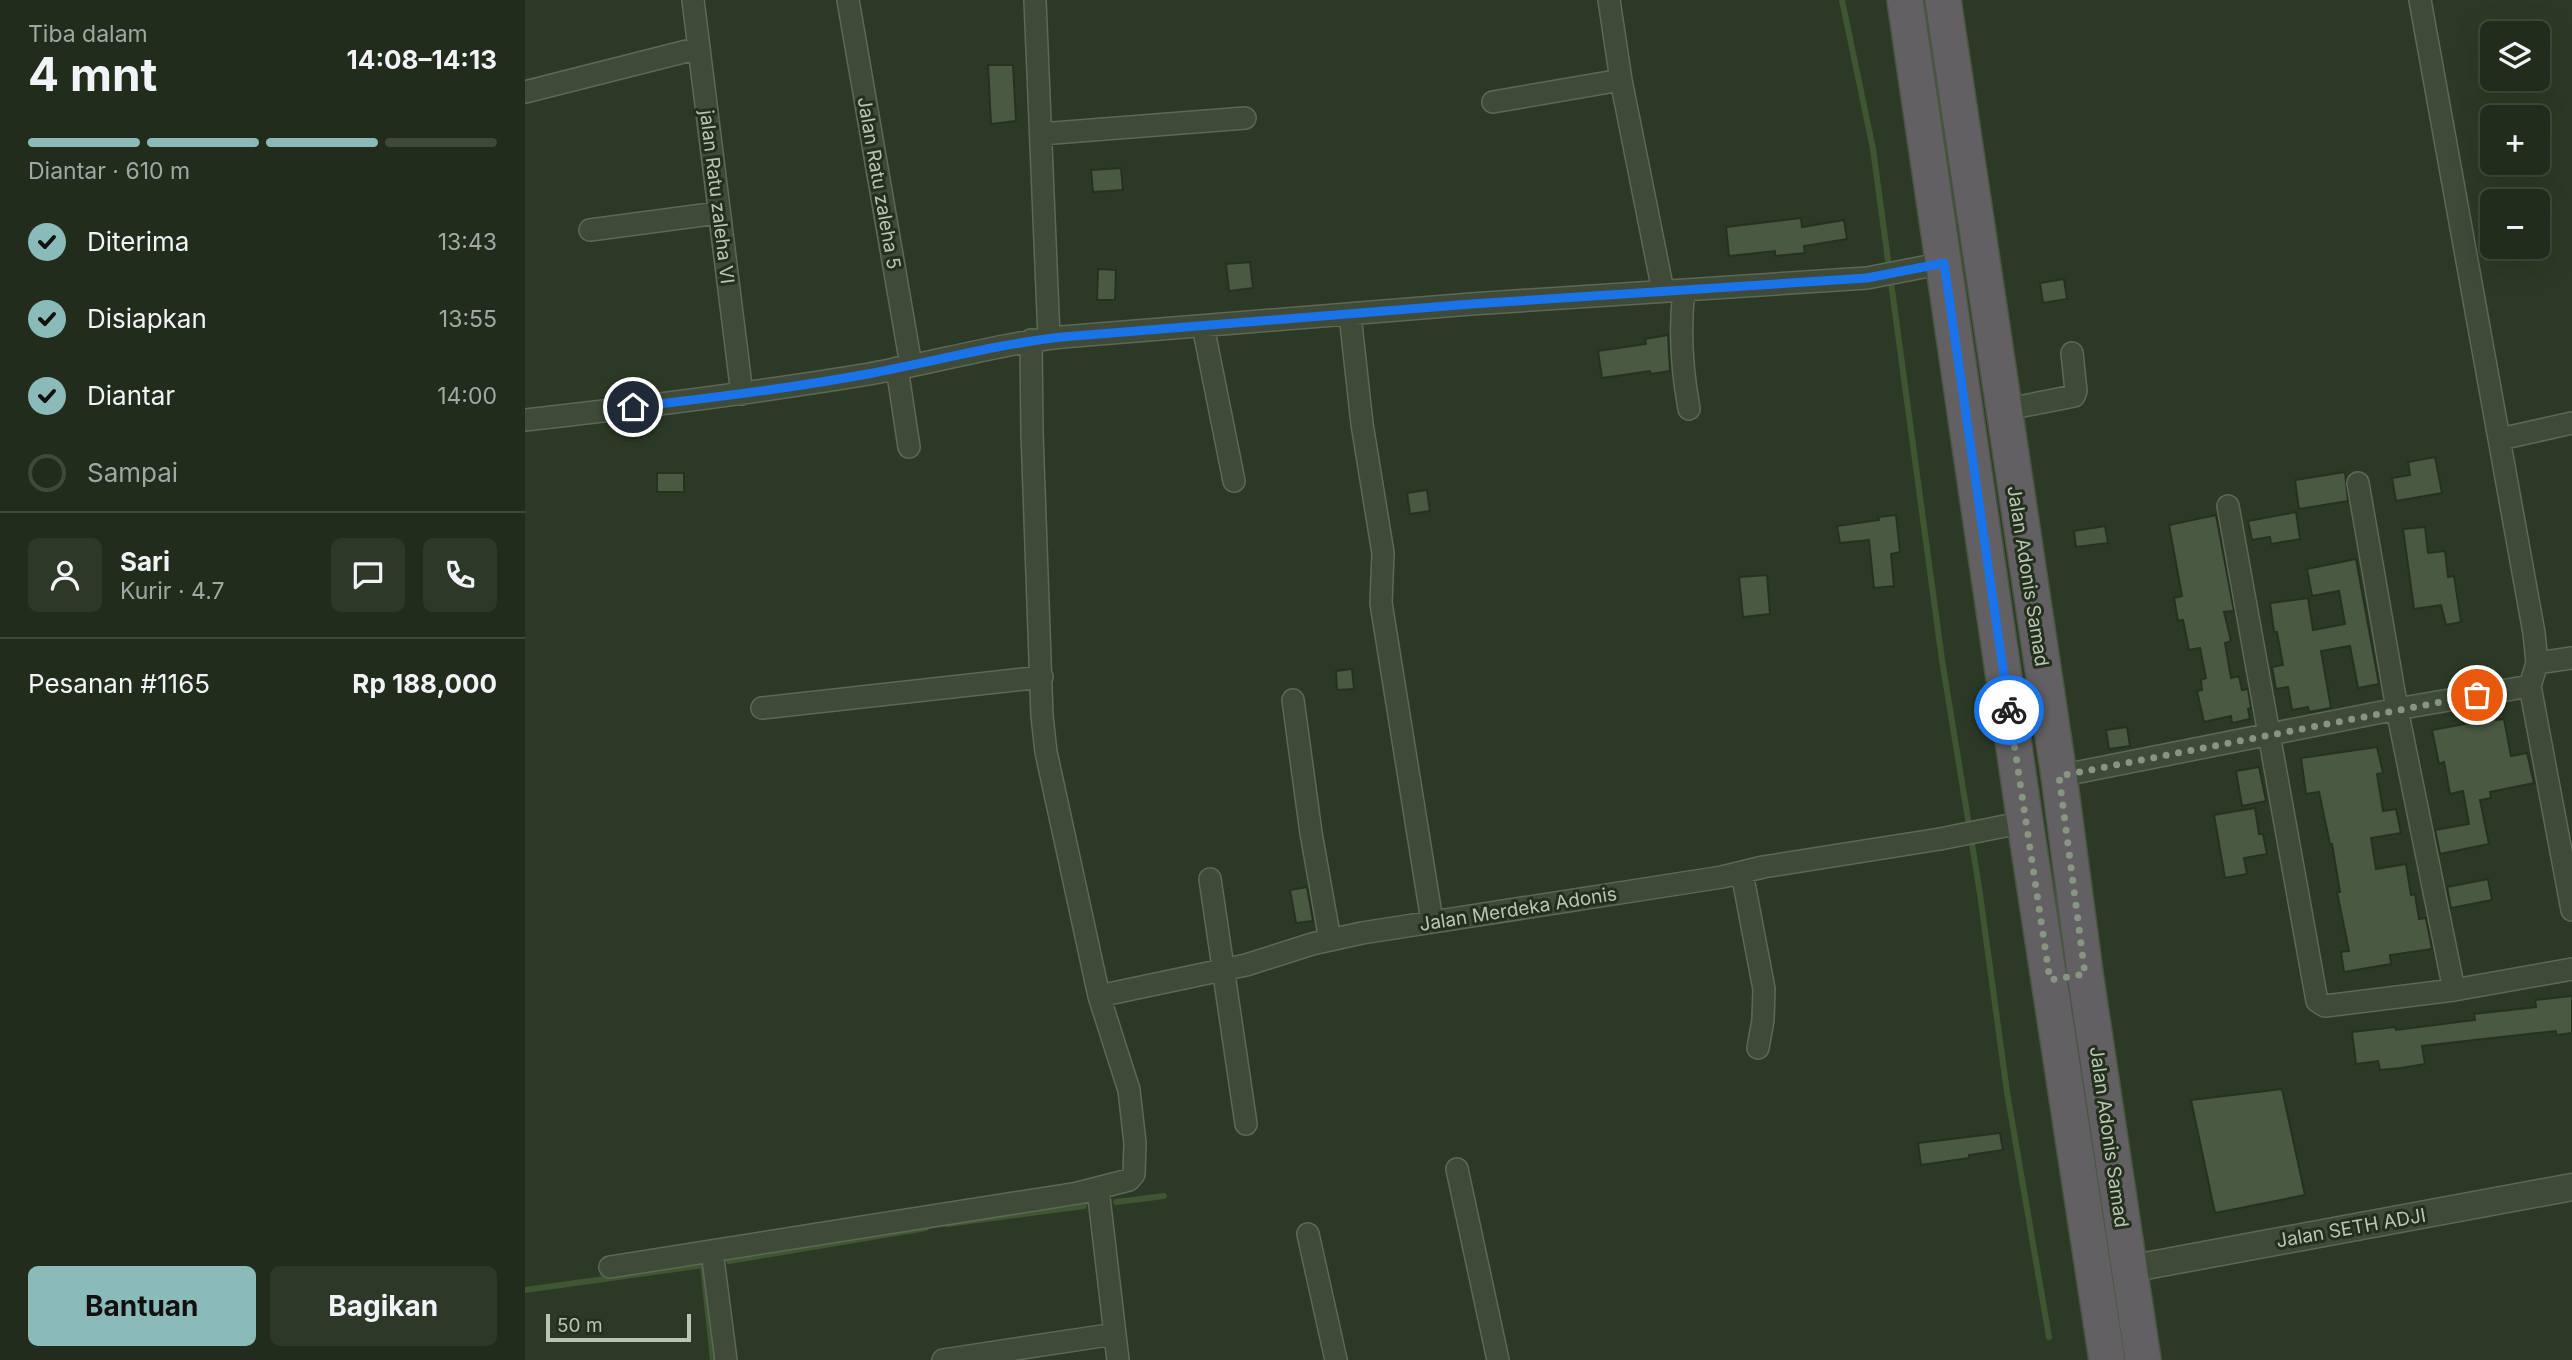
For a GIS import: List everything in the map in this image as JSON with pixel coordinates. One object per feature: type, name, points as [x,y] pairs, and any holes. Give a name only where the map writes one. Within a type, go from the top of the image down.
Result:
[{"type":"highway","points":[[1905,0],[1929,266],[2010,825],[2050,980],[2107,1360]]},
{"type":"highway","name":"Jalan Adonis Samad","points":[[1943,0],[2143,1360]]},
{"type":"highway","points":[[2050,980],[2085,974]]},
{"type":"street","name":"jalan Ratu zaleha VI","points":[[693,0],[742,394]]},
{"type":"street","name":"Jalan Ratu zaleha 5","points":[[848,0],[904,367],[909,447]]},
{"type":"street","points":[[610,1267],[1098,1189],[1129,1180],[1134,1174],[1129,1090],[1099,996],[1048,764],[1042,716],[1032,433],[1040,339],[1041,134],[1035,0]]},
{"type":"street","points":[[1609,0],[1621,80],[1681,316],[1683,373],[1689,409]]},
{"type":"street","points":[[2420,0],[2534,633],[2536,663],[2530,686],[2572,910]]},
{"type":"street","points":[[525,92],[699,48]]},
{"type":"street","points":[[1493,102],[1621,80]]},
{"type":"street","points":[[1041,134],[1245,118]]},
{"type":"street","points":[[590,230],[718,213]]},
{"type":"street","points":[[525,420],[742,394],[904,367],[1040,339],[1471,304],[1867,278],[1929,266]]},
{"type":"street","points":[[1350,315],[1362,424],[1383,553],[1381,603],[1431,921]]},
{"type":"street","points":[[1203,326],[1234,481]]},
{"type":"street","points":[[2003,410],[2074,396],[2076,391],[2072,353]]},
{"type":"street","points":[[2500,439],[2572,423]]},
{"type":"street","points":[[2358,483],[2397,709],[2454,990]]},
{"type":"street","points":[[2228,506],[2317,1001],[2325,1006],[2454,990],[2572,969]]},
{"type":"street","points":[[2536,663],[2572,658]]},
{"type":"street","points":[[762,708],[1041,677]]},
{"type":"street","points":[[2059,776],[2397,709],[2530,686]]},
{"type":"street","points":[[1293,700],[1311,833],[1330,940]]},
{"type":"street","name":"Jalan Merdeka Adonis","points":[[1099,996],[1225,969],[1330,940],[1431,921],[1742,873],[2010,825]]},
{"type":"street","points":[[1742,873],[1763,989],[1763,1020],[1758,1048]]},
{"type":"street","points":[[1210,879],[1246,1124]]},
{"type":"street","points":[[1457,1169],[1498,1360]]},
{"type":"street","name":"Jalan SETH ADJI","points":[[2129,1269],[2572,1187]]},
{"type":"street","points":[[1098,1189],[1118,1360]]},
{"type":"street","points":[[1308,1234],[1336,1360]]},
{"type":"street","points":[[712,1251],[726,1360]]},
{"type":"street","points":[[943,1360],[1115,1334]]},
{"type":"building","points":[[988,65],[1013,65],[1016,121],[991,124]]},
{"type":"building","points":[[1121,168],[1123,190],[1093,192],[1091,170]]},
{"type":"building","points":[[1801,218],[1802,227],[1844,220],[1847,239],[1804,246],[1805,253],[1775,256],[1775,251],[1729,256],[1726,227]]},
{"type":"building","points":[[1250,262],[1253,288],[1229,291],[1226,264]]},
{"type":"building","points":[[1098,269],[1116,270],[1115,300],[1097,300]]},
{"type":"building","points":[[2064,279],[2067,299],[2043,303],[2040,283]]},
{"type":"building","points":[[1668,335],[1670,371],[1602,378],[1598,351],[1646,344],[1645,339]]},
{"type":"building","points":[[2435,457],[2442,493],[2396,501],[2392,478],[2410,475],[2408,462]]},
{"type":"building","points":[[2345,472],[2348,501],[2299,509],[2295,480]]},
{"type":"building","points":[[657,473],[684,473],[684,492],[657,492]]},
{"type":"building","points":[[1427,490],[1430,511],[1410,514],[1407,493]]},
{"type":"building","points":[[2296,512],[2300,539],[2271,544],[2270,537],[2252,540],[2248,521]]},
{"type":"building","points":[[1896,515],[1900,552],[1891,554],[1894,586],[1874,588],[1869,540],[1840,543],[1837,526]]},
{"type":"building","points":[[2216,515],[2234,611],[2224,612],[2231,641],[2225,643],[2231,678],[2239,676],[2242,690],[2248,689],[2251,708],[2248,709],[2250,719],[2232,723],[2231,716],[2204,722],[2197,691],[2202,690],[2201,680],[2206,678],[2200,648],[2189,650],[2183,620],[2178,621],[2174,598],[2182,596],[2169,525]]},
{"type":"building","points":[[2105,526],[2108,543],[2076,547],[2074,531]]},
{"type":"building","points":[[2425,527],[2428,553],[2445,551],[2448,577],[2454,576],[2461,622],[2446,625],[2441,605],[2414,609],[2403,529]]},
{"type":"building","points":[[2356,559],[2379,684],[2358,688],[2350,646],[2321,651],[2331,708],[2309,712],[2308,707],[2292,710],[2288,687],[2276,689],[2272,667],[2283,665],[2270,603],[2308,598],[2313,630],[2345,624],[2339,591],[2312,596],[2307,569]]},
{"type":"building","points":[[1767,575],[1770,614],[1743,617],[1739,577]]},
{"type":"building","points":[[1352,669],[1354,689],[1337,690],[1336,671]]},
{"type":"building","points":[[2495,714],[2496,720],[2504,719],[2511,756],[2527,753],[2534,783],[2490,792],[2491,798],[2480,800],[2489,844],[2440,854],[2435,830],[2469,824],[2463,791],[2450,794],[2444,762],[2439,764],[2432,730],[2481,721],[2481,717]]},
{"type":"building","points":[[2127,727],[2130,746],[2109,749],[2106,730]]},
{"type":"building","points":[[2377,747],[2383,773],[2377,774],[2383,811],[2396,809],[2401,833],[2371,838],[2376,869],[2406,864],[2411,895],[2415,894],[2419,919],[2426,918],[2432,949],[2390,955],[2391,964],[2344,972],[2341,952],[2349,951],[2337,892],[2340,892],[2332,844],[2319,792],[2306,794],[2301,758]]},
{"type":"building","points":[[2259,767],[2266,801],[2242,806],[2236,771]]},
{"type":"building","points":[[2255,808],[2259,834],[2263,834],[2267,854],[2244,858],[2247,874],[2225,878],[2214,815]]},
{"type":"building","points":[[2488,879],[2492,900],[2451,908],[2447,887]]},
{"type":"building","points":[[1307,887],[1313,921],[1296,923],[1290,890]]},
{"type":"building","points":[[2572,996],[2572,1033],[2556,1035],[2556,1031],[2422,1046],[2425,1064],[2401,1068],[2380,1070],[2378,1061],[2356,1064],[2352,1032],[2395,1027],[2396,1030],[2475,1020],[2474,1014],[2536,1007],[2535,1000]]},
{"type":"building","points":[[2282,1089],[2305,1195],[2215,1213],[2191,1100]]},
{"type":"building","points":[[2000,1133],[2003,1150],[1921,1165],[1918,1143]]},
{"type":"waterway","points":[[1842,0],[1873,149],[1942,660],[1979,887],[2007,1092],[2049,1337]]},
{"type":"waterway","points":[[1116,1202],[1164,1196]]},
{"type":"waterway","points":[[947,1224],[1084,1206]]},
{"type":"waterway","points":[[729,1261],[926,1228]]},
{"type":"waterway","points":[[703,1265],[713,1360]]},
{"type":"waterway","points":[[525,1290],[704,1265]]},
{"type":"way so far","points":[[2009,710],[2050,980],[2085,974],[2059,776],[2477,695]]},
{"type":"route","points":[[633,407],[742,394],[872,373],[1031,340],[1471,304],[1867,278],[1944,263],[2009,710]]}]
